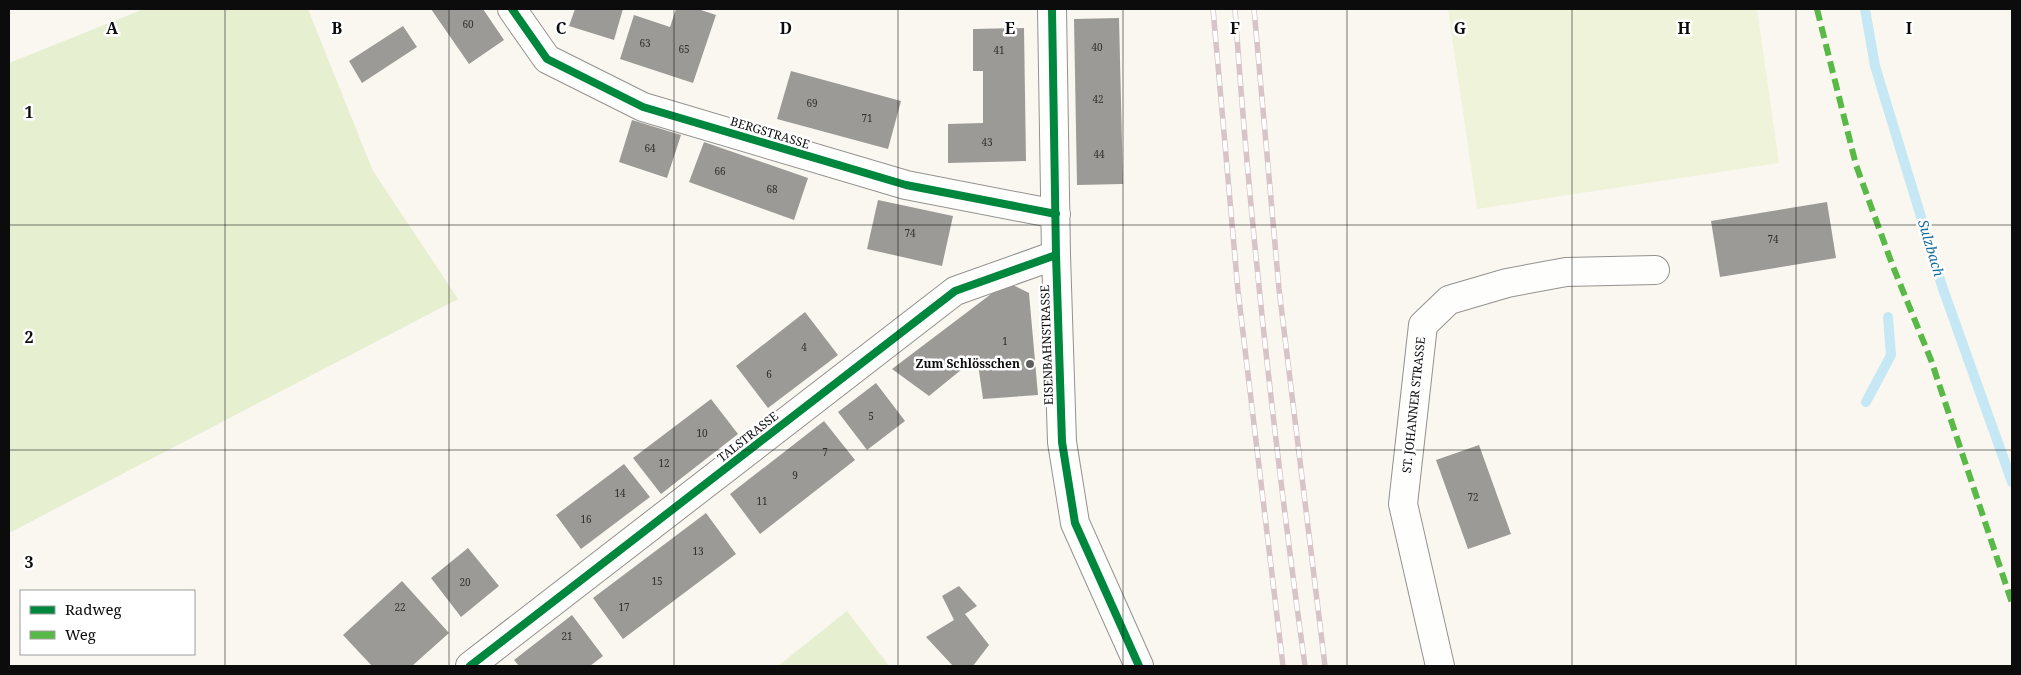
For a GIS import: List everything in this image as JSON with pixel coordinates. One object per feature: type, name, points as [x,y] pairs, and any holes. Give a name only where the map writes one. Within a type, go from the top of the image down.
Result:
[{"type":"street","name":"BERGSTRASSE","points":[[512,9],[547,59],[643,107],[906,185],[1056,214]]},
{"type":"street","name":"EISENBAHNSTRASSE","points":[[1052,9],[1056,255],[1062,442],[1075,523],[1139,666]]},
{"type":"street","name":"TALSTRASSE","points":[[470,666],[955,292],[1056,255]]},
{"type":"street","name":"ST. JOHANNER STRASSE","points":[[1440,666],[1403,504],[1423,325],[1448,300],[1507,283],[1566,272],[1654,270]]},
{"type":"green space","points":[[144,9],[308,9],[373,171],[458,299],[9,533],[9,63]]},
{"type":"green space","points":[[1448,9],[1757,9],[1779,163],[1477,209]]},
{"type":"green space","points":[[847,611],[889,666],[778,666]]},
{"type":"building","points":[[431,9],[483,9],[504,40],[469,64]]},
{"type":"building","points":[[575,9],[623,9],[614,40],[569,26]]},
{"type":"building","points":[[676,9],[698,9],[716,15],[693,83],[620,59],[634,15],[670,27]]},
{"type":"building","points":[[1119,18],[1123,184],[1077,185],[1074,19]]},
{"type":"building","points":[[403,26],[417,47],[362,83],[349,61]]},
{"type":"building","points":[[1024,28],[1026,161],[948,163],[948,124],[983,123],[983,71],[973,71],[973,29]]},
{"type":"building","points":[[791,71],[901,101],[888,149],[777,119]]},
{"type":"building","points":[[632,120],[681,135],[667,178],[619,162]]},
{"type":"building","points":[[704,142],[808,178],[794,220],[689,182]]},
{"type":"building","points":[[878,200],[953,216],[942,266],[867,249]]},
{"type":"building","points":[[1827,202],[1836,258],[1720,277],[1711,221]]},
{"type":"building","points":[[1007,282],[1029,293],[1038,395],[983,399],[977,357],[929,396],[892,369]]},
{"type":"building","points":[[805,312],[838,355],[768,408],[736,366]]},
{"type":"building","points":[[876,383],[905,421],[867,450],[838,412]]},
{"type":"building","points":[[711,399],[738,434],[661,494],[633,458]]},
{"type":"building","points":[[824,421],[855,460],[760,534],[730,494]]},
{"type":"building","points":[[1479,445],[1511,534],[1468,549],[1436,460]]},
{"type":"building","points":[[624,464],[650,497],[581,549],[556,515]]},
{"type":"building","points":[[706,513],[736,554],[623,639],[593,598]]},
{"type":"building","points":[[468,548],[499,586],[461,617],[431,578]]},
{"type":"building","points":[[402,581],[449,633],[412,666],[372,666],[343,635]]},
{"type":"building","points":[[959,586],[977,606],[965,614],[989,645],[973,666],[953,666],[926,637],[954,620],[942,596]]},
{"type":"building","points":[[572,615],[603,656],[590,666],[519,666],[514,660]]},
{"type":"waterway","name":"Sulzbach","points":[[1865,9],[1875,66],[1943,289],[2012,482]]},
{"type":"waterway","points":[[1866,402],[1891,355],[1888,317]]},
{"type":"railway","points":[[1213,9],[1238,291],[1283,666]]},
{"type":"railway","points":[[1235,9],[1248,174],[1264,338],[1305,666]]},
{"type":"railway","points":[[1254,9],[1279,289],[1325,666]]},
{"type":"marked path","points":[[1817,9],[1856,165],[1892,264],[1931,360],[2012,603]]},
{"type":"cycle path","points":[[512,9],[547,59],[643,107],[906,185],[1056,214]]},
{"type":"cycle path","points":[[1052,9],[1056,255],[1062,442],[1075,523],[1139,666]]},
{"type":"cycle path","points":[[470,666],[955,291],[1056,255]]},
{"type":"place","name":"Zum Schlösschen","points":[[1030,364]]}]
